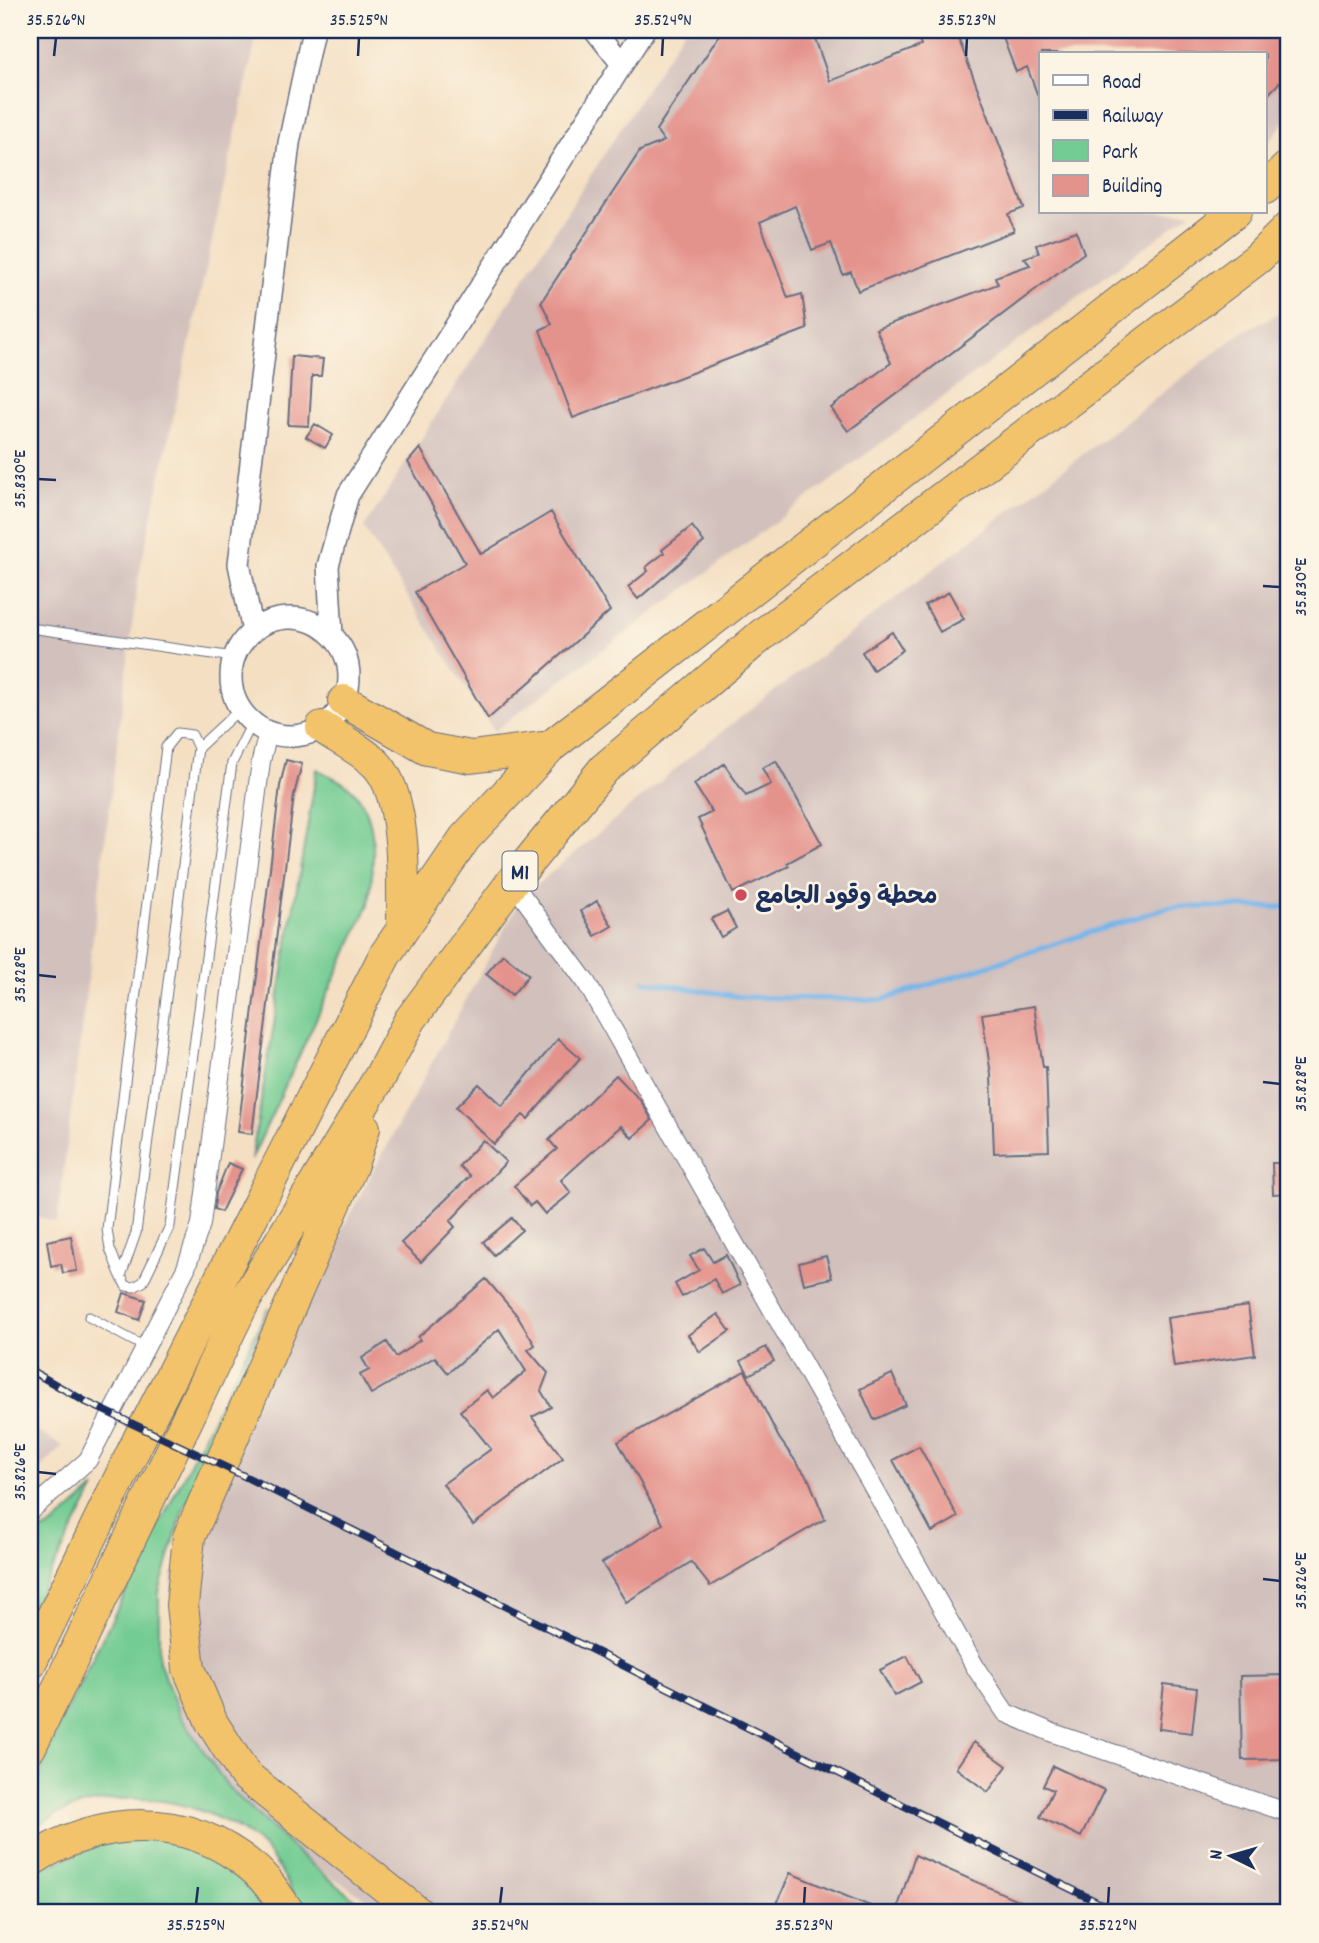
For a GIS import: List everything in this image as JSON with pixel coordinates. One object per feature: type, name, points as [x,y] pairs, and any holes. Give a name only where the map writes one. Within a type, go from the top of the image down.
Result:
[{"type":"highway","points":[[1266,187],[1289,166]]},
{"type":"highway","points":[[30,1663],[236,1247],[379,968],[465,838],[550,747],[1232,214]]},
{"type":"highway","name":"M1","points":[[30,1747],[242,1305],[381,1075],[410,1020],[512,882],[604,769],[762,634],[1258,258],[1289,227]]},
{"type":"highway","points":[[344,701],[427,749],[471,757],[550,747]]},
{"type":"highway","points":[[322,727],[378,765],[397,806],[404,866],[403,928]]},
{"type":"highway","points":[[381,1075],[351,1167],[189,1537],[182,1605],[189,1669],[212,1723],[245,1775],[418,1913]]},
{"type":"highway","points":[[30,1861],[54,1845],[90,1830],[161,1826],[191,1833],[252,1867],[289,1913]]},
{"type":"street","points":[[253,631],[239,564],[289,143],[313,30]]},
{"type":"street","points":[[595,30],[622,64]]},
{"type":"street","points":[[332,635],[328,566],[348,495],[643,30]]},
{"type":"street","points":[[302,619],[318,625],[332,635],[343,650],[348,666],[349,684],[344,701],[335,716],[322,727],[305,735],[286,737],[253,721],[233,693],[231,675],[234,657],[253,631],[268,622],[302,619]]},
{"type":"street","points":[[30,1511],[88,1460],[186,1268],[201,1224],[259,775],[253,721]]},
{"type":"street","points":[[512,882],[586,982],[977,1670],[1006,1713],[1052,1732],[1289,1812]]},
{"type":"lane","points":[[30,628],[234,657]]},
{"type":"lane","points":[[198,748],[253,721]]},
{"type":"lane","points":[[121,1276],[136,1233],[198,748],[192,735],[177,733],[166,747],[107,1229],[110,1249],[121,1276],[126,1286],[134,1287],[144,1282],[170,1226],[232,763],[253,721]]},
{"type":"lane","points":[[89,1317],[145,1348]]},
{"type":"shaded area","points":[[30,30],[258,30],[138,579],[57,1223],[30,1214]]},
{"type":"shaded area","points":[[684,30],[1289,30],[1289,117],[1266,145],[1266,52],[1039,52],[1039,214],[1189,214],[494,731],[364,528]]},
{"type":"shaded area","points":[[1289,308],[1289,1913],[389,1913],[272,1839],[180,1743],[171,1576],[348,1218],[521,898],[698,750],[1242,332]]},
{"type":"shaded area","points":[[30,1428],[63,1446],[30,1479]]},
{"type":"green space","points":[[317,769],[350,788],[367,813],[373,843],[369,904],[251,1160]]},
{"type":"green space","points":[[268,1308],[224,1421],[182,1513],[159,1592],[159,1661],[180,1716],[228,1787],[300,1855],[372,1913],[304,1913],[278,1867],[261,1845],[236,1827],[178,1804],[147,1799],[116,1799],[85,1804],[56,1815],[30,1831],[30,1803],[58,1727]]},
{"type":"green space","points":[[95,1488],[30,1612],[30,1537],[54,1525]]},
{"type":"green space","points":[[174,1837],[222,1855],[267,1913],[30,1913],[30,1877],[37,1869],[113,1840]]},
{"type":"building","points":[[723,30],[812,30],[830,81],[921,46],[915,30],[955,30],[1024,208],[1008,214],[1014,231],[858,291],[851,272],[843,275],[831,243],[812,250],[795,206],[760,222],[788,298],[802,294],[807,329],[573,418],[540,330],[552,324],[541,302],[640,151],[664,141],[656,130]]},
{"type":"building","points":[[1000,30],[1289,30],[1289,72],[1266,97],[1266,52],[1039,52],[1039,99],[1027,67],[1016,72]]},
{"type":"building","points":[[1076,231],[1084,253],[848,431],[831,408],[891,363],[876,329],[998,284],[995,277],[1030,265],[1024,258],[1039,253],[1036,245]]},
{"type":"building","points":[[292,356],[323,359],[321,376],[312,376],[309,426],[288,425]]},
{"type":"building","points":[[315,424],[333,435],[325,448],[306,437]]},
{"type":"building","points":[[420,448],[481,554],[551,512],[610,611],[488,719],[415,592],[465,563],[408,462]]},
{"type":"building","points":[[692,526],[704,542],[638,599],[628,587],[648,571],[646,567],[664,553],[662,550]]},
{"type":"building","points":[[949,592],[964,619],[940,632],[925,605]]},
{"type":"building","points":[[892,632],[903,650],[873,670],[862,652]]},
{"type":"building","points":[[286,760],[302,764],[294,795],[252,1134],[238,1132],[280,786]]},
{"type":"building","points":[[776,761],[822,844],[787,863],[789,866],[733,893],[698,819],[712,812],[694,784],[724,764],[746,796],[771,784],[762,768]]},
{"type":"building","points":[[597,901],[612,926],[595,936],[581,911]]},
{"type":"building","points":[[727,911],[736,928],[721,937],[711,919]]},
{"type":"building","points":[[503,954],[529,975],[512,995],[486,974]]},
{"type":"building","points":[[1034,1006],[1043,1067],[1046,1067],[1049,1151],[994,1153],[991,1075],[982,1014]]},
{"type":"building","points":[[558,1039],[580,1058],[528,1119],[523,1115],[494,1144],[456,1107],[479,1084],[502,1106]]},
{"type":"building","points":[[616,1075],[641,1101],[652,1120],[632,1138],[621,1126],[561,1180],[571,1193],[545,1214],[535,1202],[530,1206],[514,1186],[557,1149],[549,1140]]},
{"type":"building","points":[[483,1140],[506,1162],[450,1221],[455,1227],[421,1262],[401,1243],[470,1176],[459,1166]]},
{"type":"building","points":[[228,1163],[242,1169],[221,1212],[214,1209],[216,1193]]},
{"type":"building","points":[[1272,1163],[1289,1163],[1289,1193],[1273,1194]]},
{"type":"building","points":[[512,1218],[522,1230],[494,1255],[483,1242]]},
{"type":"building","points":[[71,1236],[77,1271],[63,1273],[61,1264],[51,1266],[47,1241]]},
{"type":"building","points":[[704,1248],[713,1262],[726,1255],[740,1285],[722,1294],[714,1279],[682,1297],[675,1284],[699,1270],[690,1256]]},
{"type":"building","points":[[826,1256],[832,1278],[804,1284],[799,1263]]},
{"type":"building","points":[[486,1279],[516,1314],[535,1345],[528,1350],[548,1373],[541,1391],[551,1407],[532,1417],[563,1458],[473,1525],[443,1484],[491,1449],[460,1411],[487,1390],[493,1398],[526,1371],[499,1329],[448,1373],[435,1357],[371,1394],[360,1375],[369,1370],[362,1358],[387,1342],[396,1357],[420,1340],[418,1337]]},
{"type":"building","points":[[124,1293],[146,1300],[139,1320],[118,1312]]},
{"type":"building","points":[[1248,1306],[1255,1355],[1174,1367],[1167,1318]]},
{"type":"building","points":[[718,1314],[730,1331],[700,1352],[688,1335]]},
{"type":"building","points":[[766,1347],[774,1361],[749,1375],[741,1361]]},
{"type":"building","points":[[745,1371],[779,1438],[809,1480],[825,1519],[710,1586],[691,1562],[626,1602],[602,1563],[663,1524],[618,1442]]},
{"type":"building","points":[[892,1374],[906,1405],[874,1420],[860,1389]]},
{"type":"building","points":[[919,1446],[958,1517],[932,1532],[893,1460]]},
{"type":"building","points":[[907,1656],[921,1682],[894,1696],[880,1670]]},
{"type":"building","points":[[1289,1675],[1289,1759],[1242,1760],[1240,1676]]},
{"type":"building","points":[[1164,1684],[1197,1688],[1192,1733],[1159,1729]]},
{"type":"building","points":[[974,1742],[1007,1766],[988,1792],[956,1768]]},
{"type":"building","points":[[1053,1766],[1104,1790],[1081,1837],[1040,1817],[1053,1790],[1043,1786]]},
{"type":"building","points":[[915,1855],[1047,1913],[896,1913]]},
{"type":"building","points":[[790,1873],[887,1913],[773,1913]]},
{"type":"waterway","points":[[644,981],[742,997],[882,1000],[1169,907],[1289,907]]},
{"type":"railway","points":[[30,1370],[86,1402],[242,1475],[1119,1913]]},
{"type":"place","name":"محطة وقود الجامع","points":[[741,895]]}]
